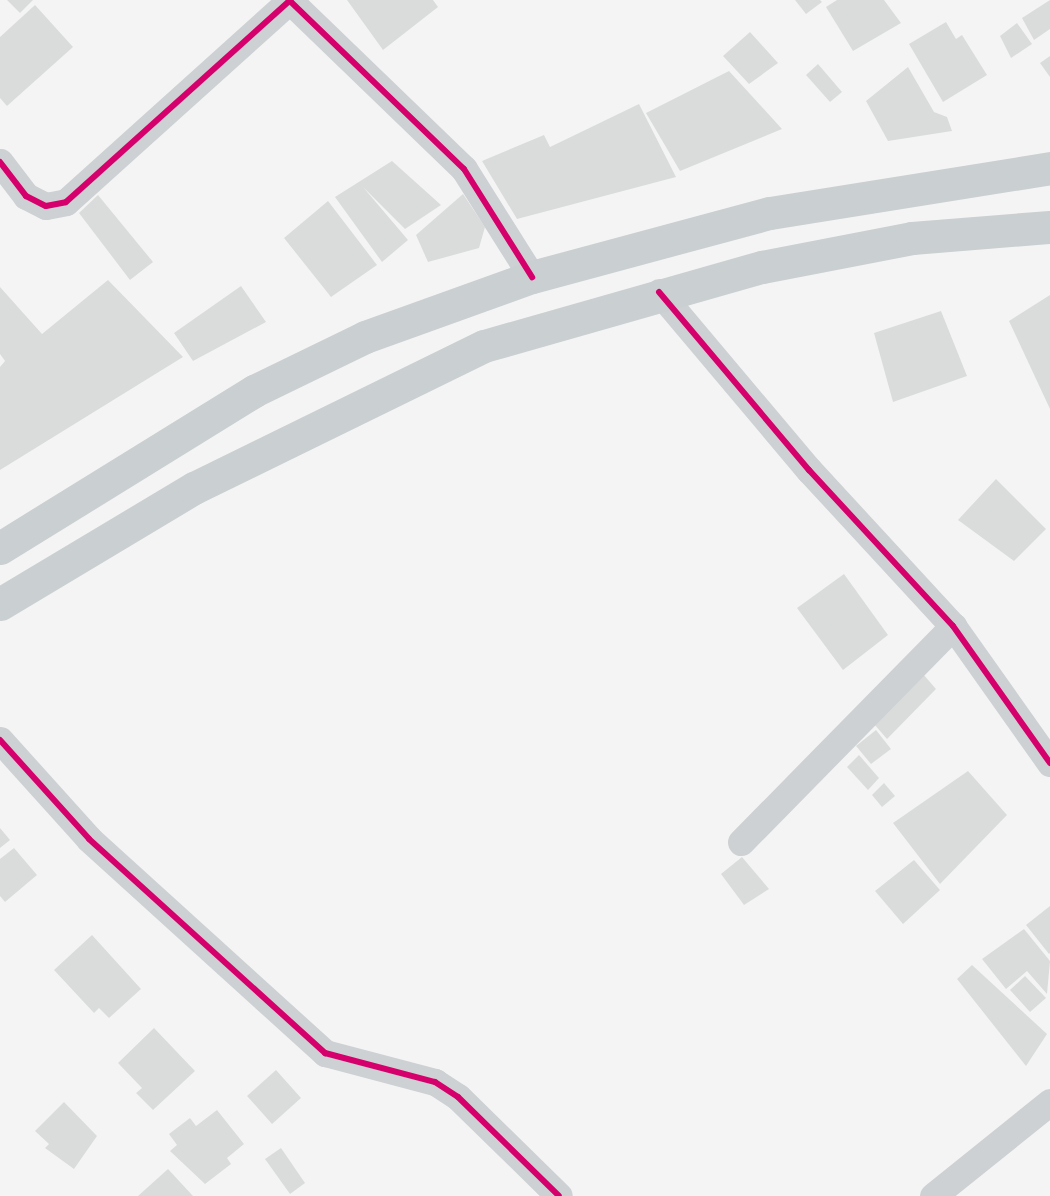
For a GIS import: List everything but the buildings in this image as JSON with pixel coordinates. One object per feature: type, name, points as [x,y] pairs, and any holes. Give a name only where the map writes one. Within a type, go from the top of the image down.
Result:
[{"type":"main road","points":[[0,548],[254,391],[365,337],[532,277],[770,213],[1050,168]]},
{"type":"main road","points":[[0,604],[194,488],[368,399],[484,346],[659,292],[912,238],[1050,227]]},
{"type":"street","points":[[0,162],[26,196],[46,206],[66,202],[290,0],[464,169],[532,277]]},
{"type":"street","points":[[659,292],[809,470],[953,626],[1050,763]]},
{"type":"street","points":[[741,842],[953,626]]},
{"type":"street","points":[[0,740],[89,839],[325,1053],[435,1082],[458,1097],[559,1196]]},
{"type":"street","points":[[933,1196],[1050,1102]]},
{"type":"cycle path","points":[[289,0],[464,169],[532,277]]},
{"type":"cycle path","points":[[0,162],[26,196],[46,206],[66,202],[290,0]]},
{"type":"cycle path","points":[[659,292],[809,470],[953,626],[1050,763]]},
{"type":"cycle path","points":[[0,740],[89,839],[325,1053],[435,1082],[458,1097],[559,1196]]}]
